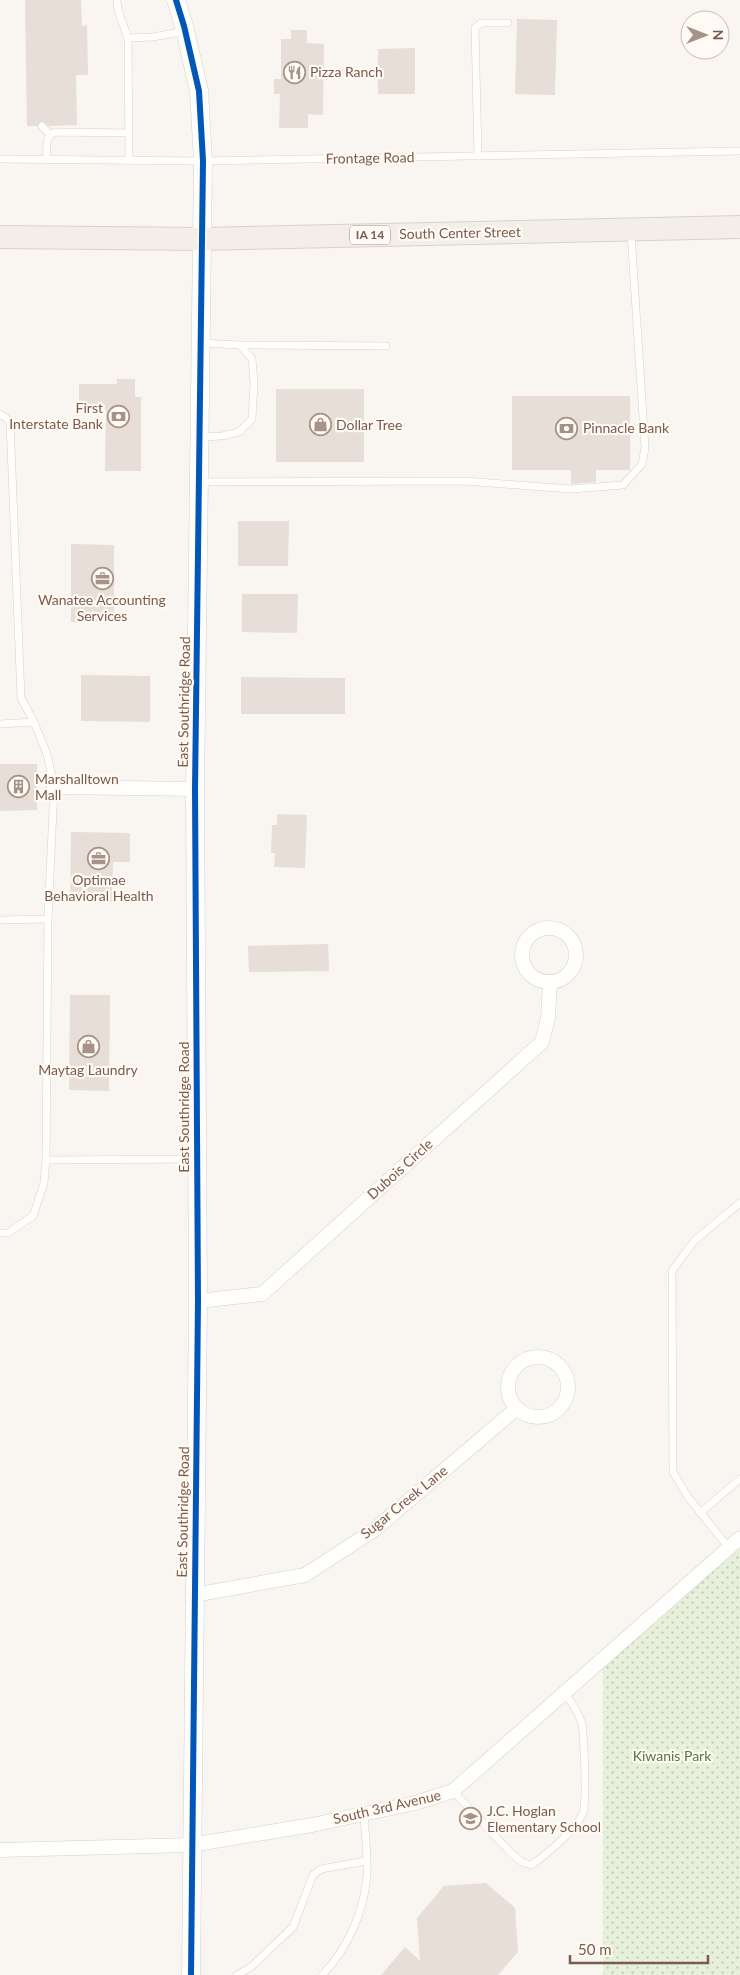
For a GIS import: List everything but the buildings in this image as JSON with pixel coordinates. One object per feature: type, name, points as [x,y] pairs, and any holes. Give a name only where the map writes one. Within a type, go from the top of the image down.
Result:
[{"type":"main road","name":"South Center Street","points":[[0,237],[202,239],[740,227]]},
{"type":"street","name":"East Southridge Road","points":[[176,0],[199,91],[203,161],[195,789],[198,1301],[191,1975]]},
{"type":"street","points":[[54,786],[195,789]]},
{"type":"street","points":[[542,928],[554,928],[564,932],[572,941],[576,952],[576,963],[570,973],[561,980],[550,983],[539,981],[529,975],[523,965],[521,954],[524,942],[542,928]]},
{"type":"street","name":"Dubois Circle","points":[[198,1301],[262,1294],[542,1042],[548,1018],[550,983]]},
{"type":"street","points":[[537,1356],[549,1358],[559,1365],[566,1375],[568,1387],[566,1399],[559,1409],[549,1416],[537,1418],[526,1416],[516,1409],[509,1399],[507,1387],[509,1375],[516,1365],[526,1358],[537,1356]]},
{"type":"street","name":"Sugar Creek Lane","points":[[194,1595],[305,1575],[374,1530],[516,1409]]},
{"type":"street","name":"South 3rd Avenue","points":[[0,1850],[191,1845],[312,1825],[415,1803],[453,1791],[740,1538]]},
{"type":"lane","points":[[117,0],[118,10],[128,38],[129,160]]},
{"type":"lane","points":[[478,156],[475,28],[482,23],[508,23]]},
{"type":"lane","points":[[128,38],[153,37],[185,31]]},
{"type":"lane","points":[[42,126],[50,135]]},
{"type":"lane","points":[[47,160],[47,139],[55,132],[129,133]]},
{"type":"lane","name":"Frontage Road","points":[[0,159],[203,161],[740,150]]},
{"type":"lane","points":[[199,482],[465,481],[571,489],[624,485],[642,464],[645,448],[631,229]]},
{"type":"lane","points":[[201,343],[386,346]]},
{"type":"lane","points":[[200,437],[222,436],[239,432],[252,419],[254,384],[252,359],[240,345]]},
{"type":"lane","points":[[0,414],[10,420],[21,698],[34,722],[47,754],[54,786],[48,919],[46,1160],[44,1183],[33,1216],[8,1233],[0,1233]]},
{"type":"lane","points":[[0,724],[34,722]]},
{"type":"lane","points":[[0,920],[48,919]]},
{"type":"lane","points":[[46,1160],[197,1159]]},
{"type":"lane","points":[[729,1548],[688,1498],[673,1472],[672,1271],[694,1240],[740,1203]]},
{"type":"lane","points":[[700,1513],[740,1479]]},
{"type":"lane","points":[[453,1791],[522,1862],[531,1865],[540,1859],[578,1823],[586,1798],[582,1723],[565,1693]]},
{"type":"lane","points":[[322,1975],[345,1944],[363,1899],[366,1876],[364,1814]]},
{"type":"lane","points":[[237,1975],[251,1967],[293,1926],[313,1875],[321,1869],[366,1860]]},
{"type":"green space","name":"Kiwanis Park","points":[[740,1538],[740,1975],[603,1975],[603,1659]]},
{"type":"cycle path","points":[[176,0],[199,91],[203,161],[195,789],[198,1301],[191,1975]]},
{"type":"place","name":"Pizza Ranch","points":[[294,72]]},
{"type":"place","name":"First Interstate Bank","points":[[119,416]]},
{"type":"place","name":"Dollar Tree","points":[[320,425]]},
{"type":"place","name":"Pinnacle Bank","points":[[567,428]]},
{"type":"place","name":"Wanatee Accounting Services","points":[[102,578]]},
{"type":"place","name":"Marshalltown Mall","points":[[19,787]]},
{"type":"place","name":"Optimae Behavioral Health","points":[[99,858]]},
{"type":"place","name":"Maytag Laundry","points":[[88,1047]]},
{"type":"place","name":"J.C. Hoglan Elementary School","points":[[471,1819]]}]
